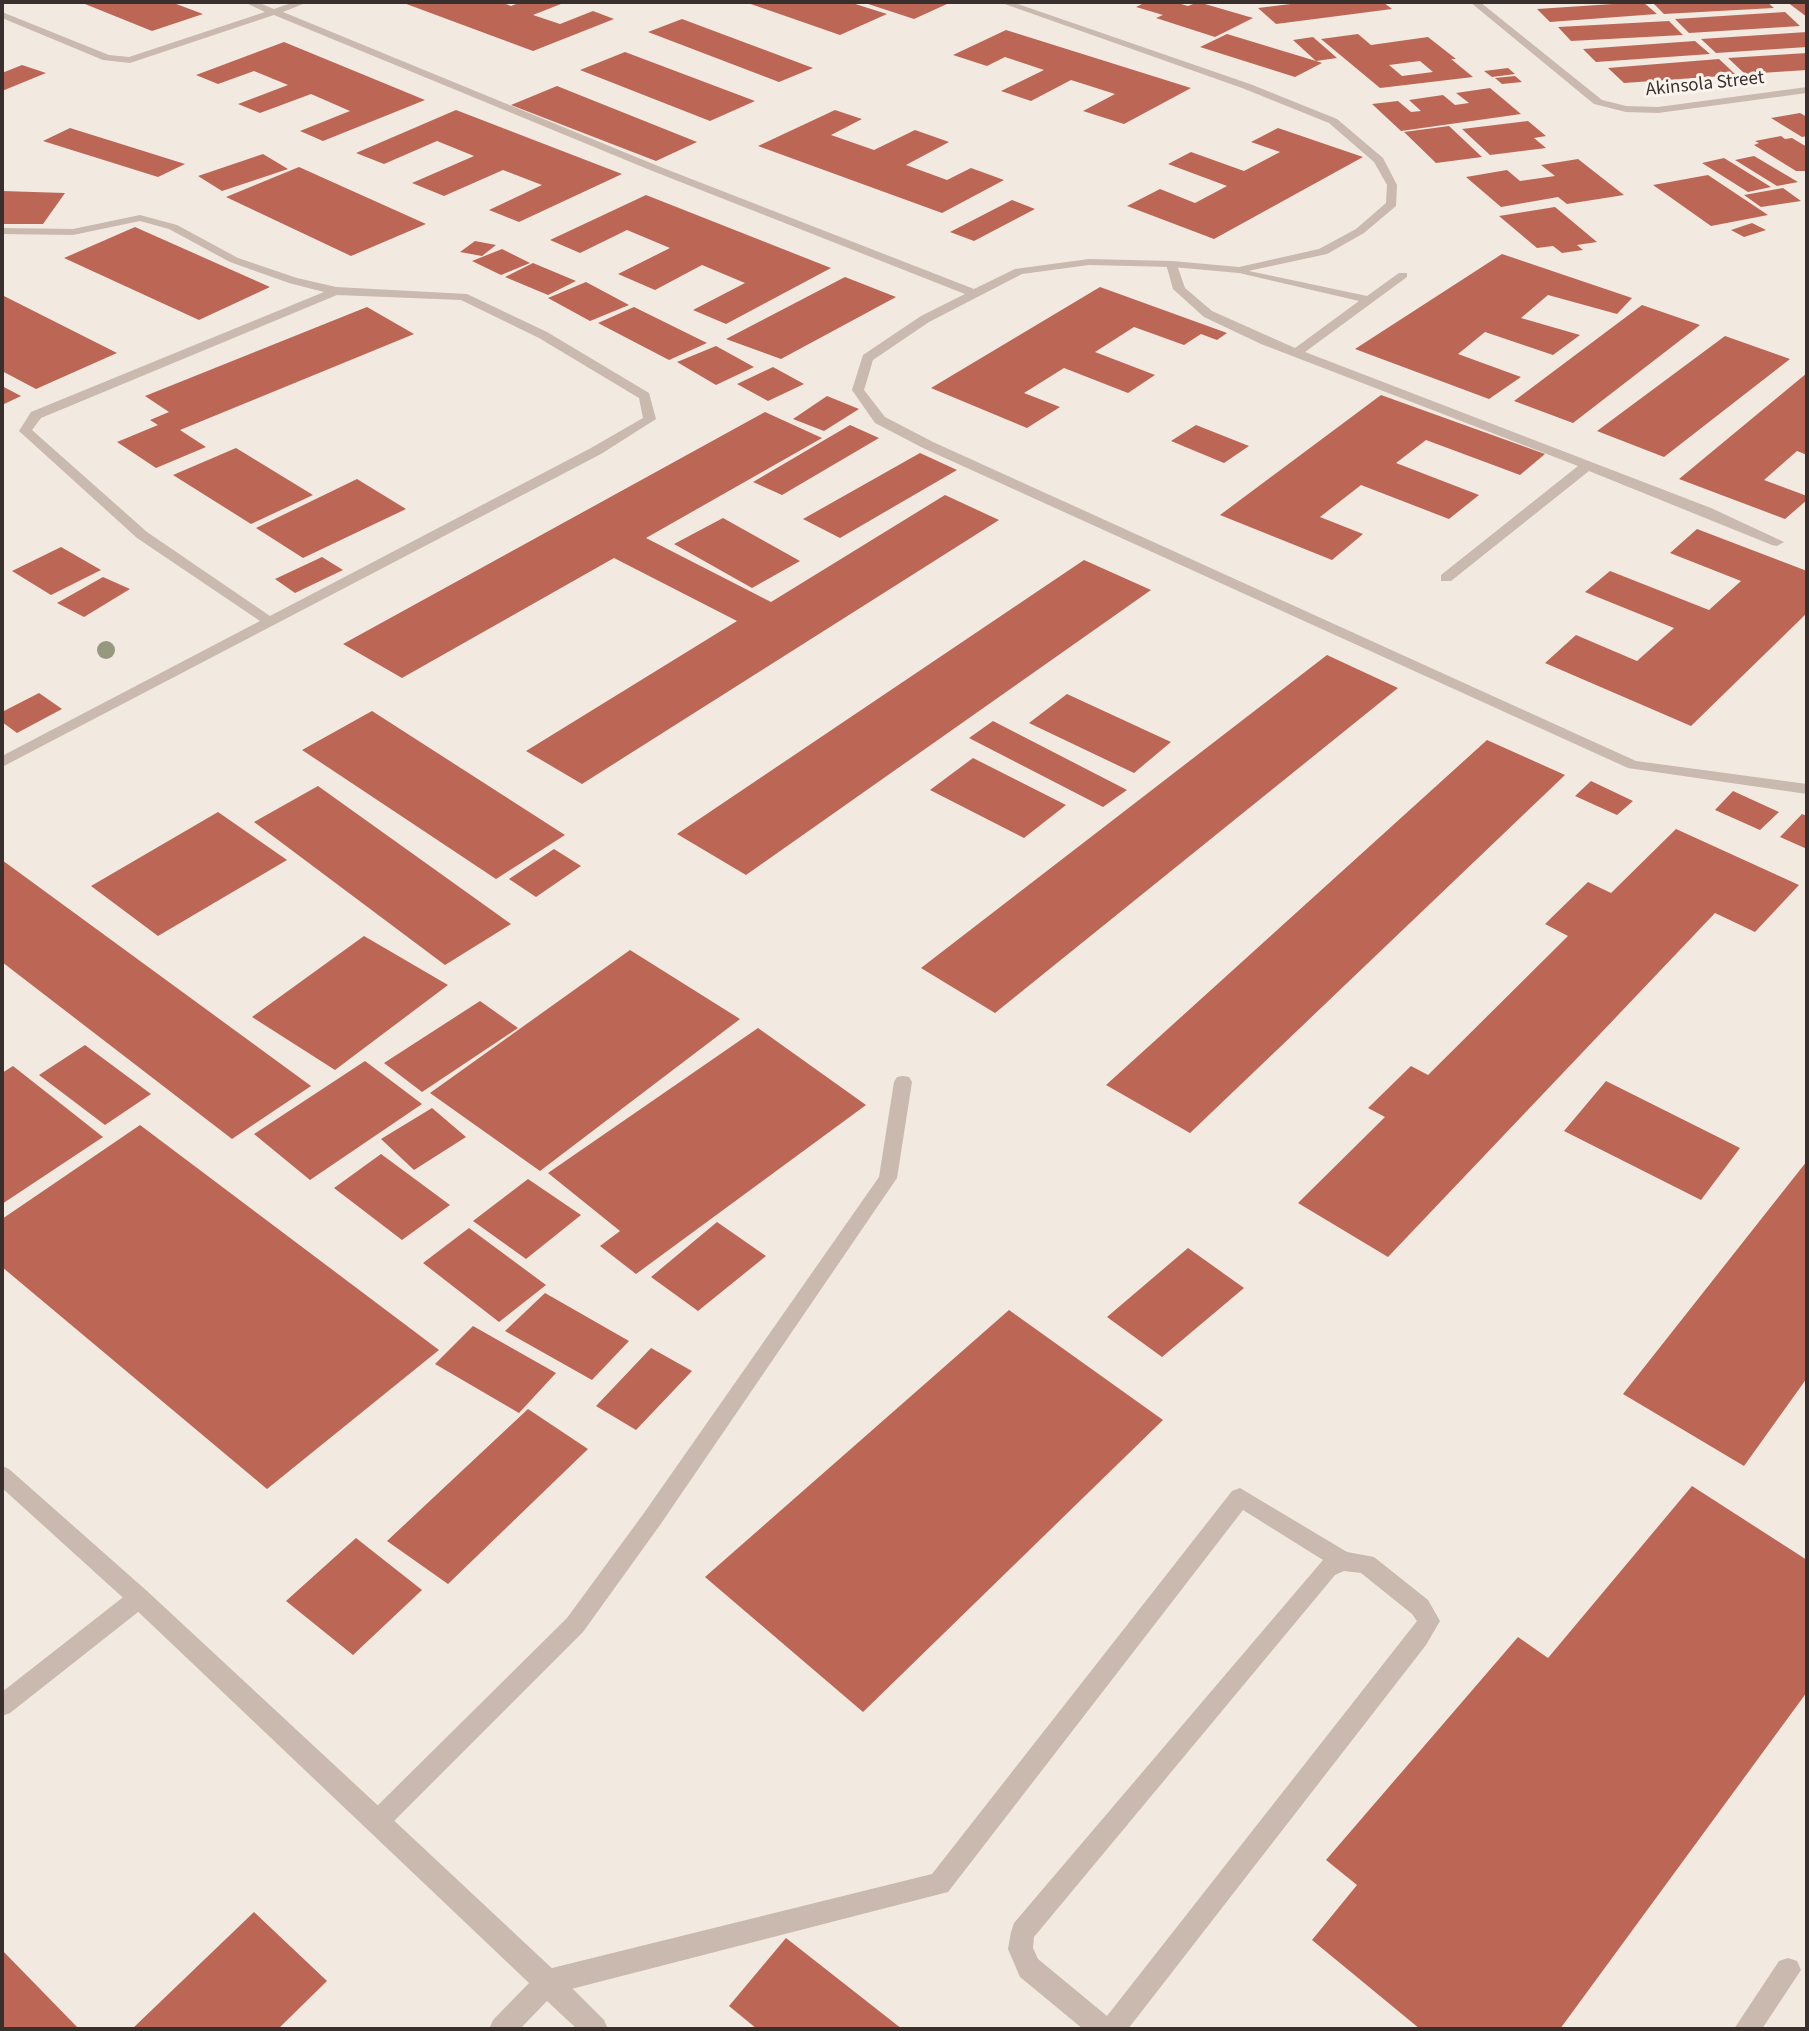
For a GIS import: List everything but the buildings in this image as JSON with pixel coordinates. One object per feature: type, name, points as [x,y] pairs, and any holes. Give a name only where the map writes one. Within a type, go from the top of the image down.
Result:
[{"type":"street","points":[[250,2],[654,168],[975,294]]},
{"type":"street","points":[[2,15],[107,58],[130,60],[303,2]]},
{"type":"street","points":[[1004,2],[1246,86],[1333,121],[1379,160],[1392,185],[1391,204],[1360,230],[1323,252],[1239,270]]},
{"type":"street","name":"Akinsola Street","points":[[1475,2],[1584,94],[1598,102],[1626,109],[1658,110],[1807,90]]},
{"type":"street","points":[[2,232],[72,232],[140,218],[173,227],[234,260],[293,281],[336,290],[463,297],[543,335],[645,396],[650,419],[596,452],[2,762]]},
{"type":"street","points":[[1369,300],[1239,270],[1171,264],[1089,262],[1019,271],[925,319],[867,358],[858,390],[880,420],[928,445],[1633,765],[1807,789]]},
{"type":"street","points":[[1171,264],[1180,289],[1208,314],[1296,353],[1777,542]]},
{"type":"street","points":[[1296,353],[1403,275]]},
{"type":"street","points":[[270,622],[142,535],[25,431],[36,415],[336,290]]},
{"type":"street","points":[[1447,578],[1587,466]]},
{"type":"street","points":[[378,1821],[575,1625],[652,1520],[888,1178],[903,1082]]},
{"type":"street","points":[[2,1475],[139,1598],[378,1821],[595,2029]]},
{"type":"street","points":[[502,2029],[548,1982],[939,1884],[1240,1497],[1343,1561],[1366,1564],[1420,1607],[1429,1620],[1410,1649],[1112,2029]]},
{"type":"street","points":[[1103,2029],[1029,1968],[1020,1949],[1023,1932],[1327,1569],[1343,1561]]},
{"type":"street","points":[[2,1706],[139,1598]]},
{"type":"street","points":[[1747,2029],[1788,1970]]}]
